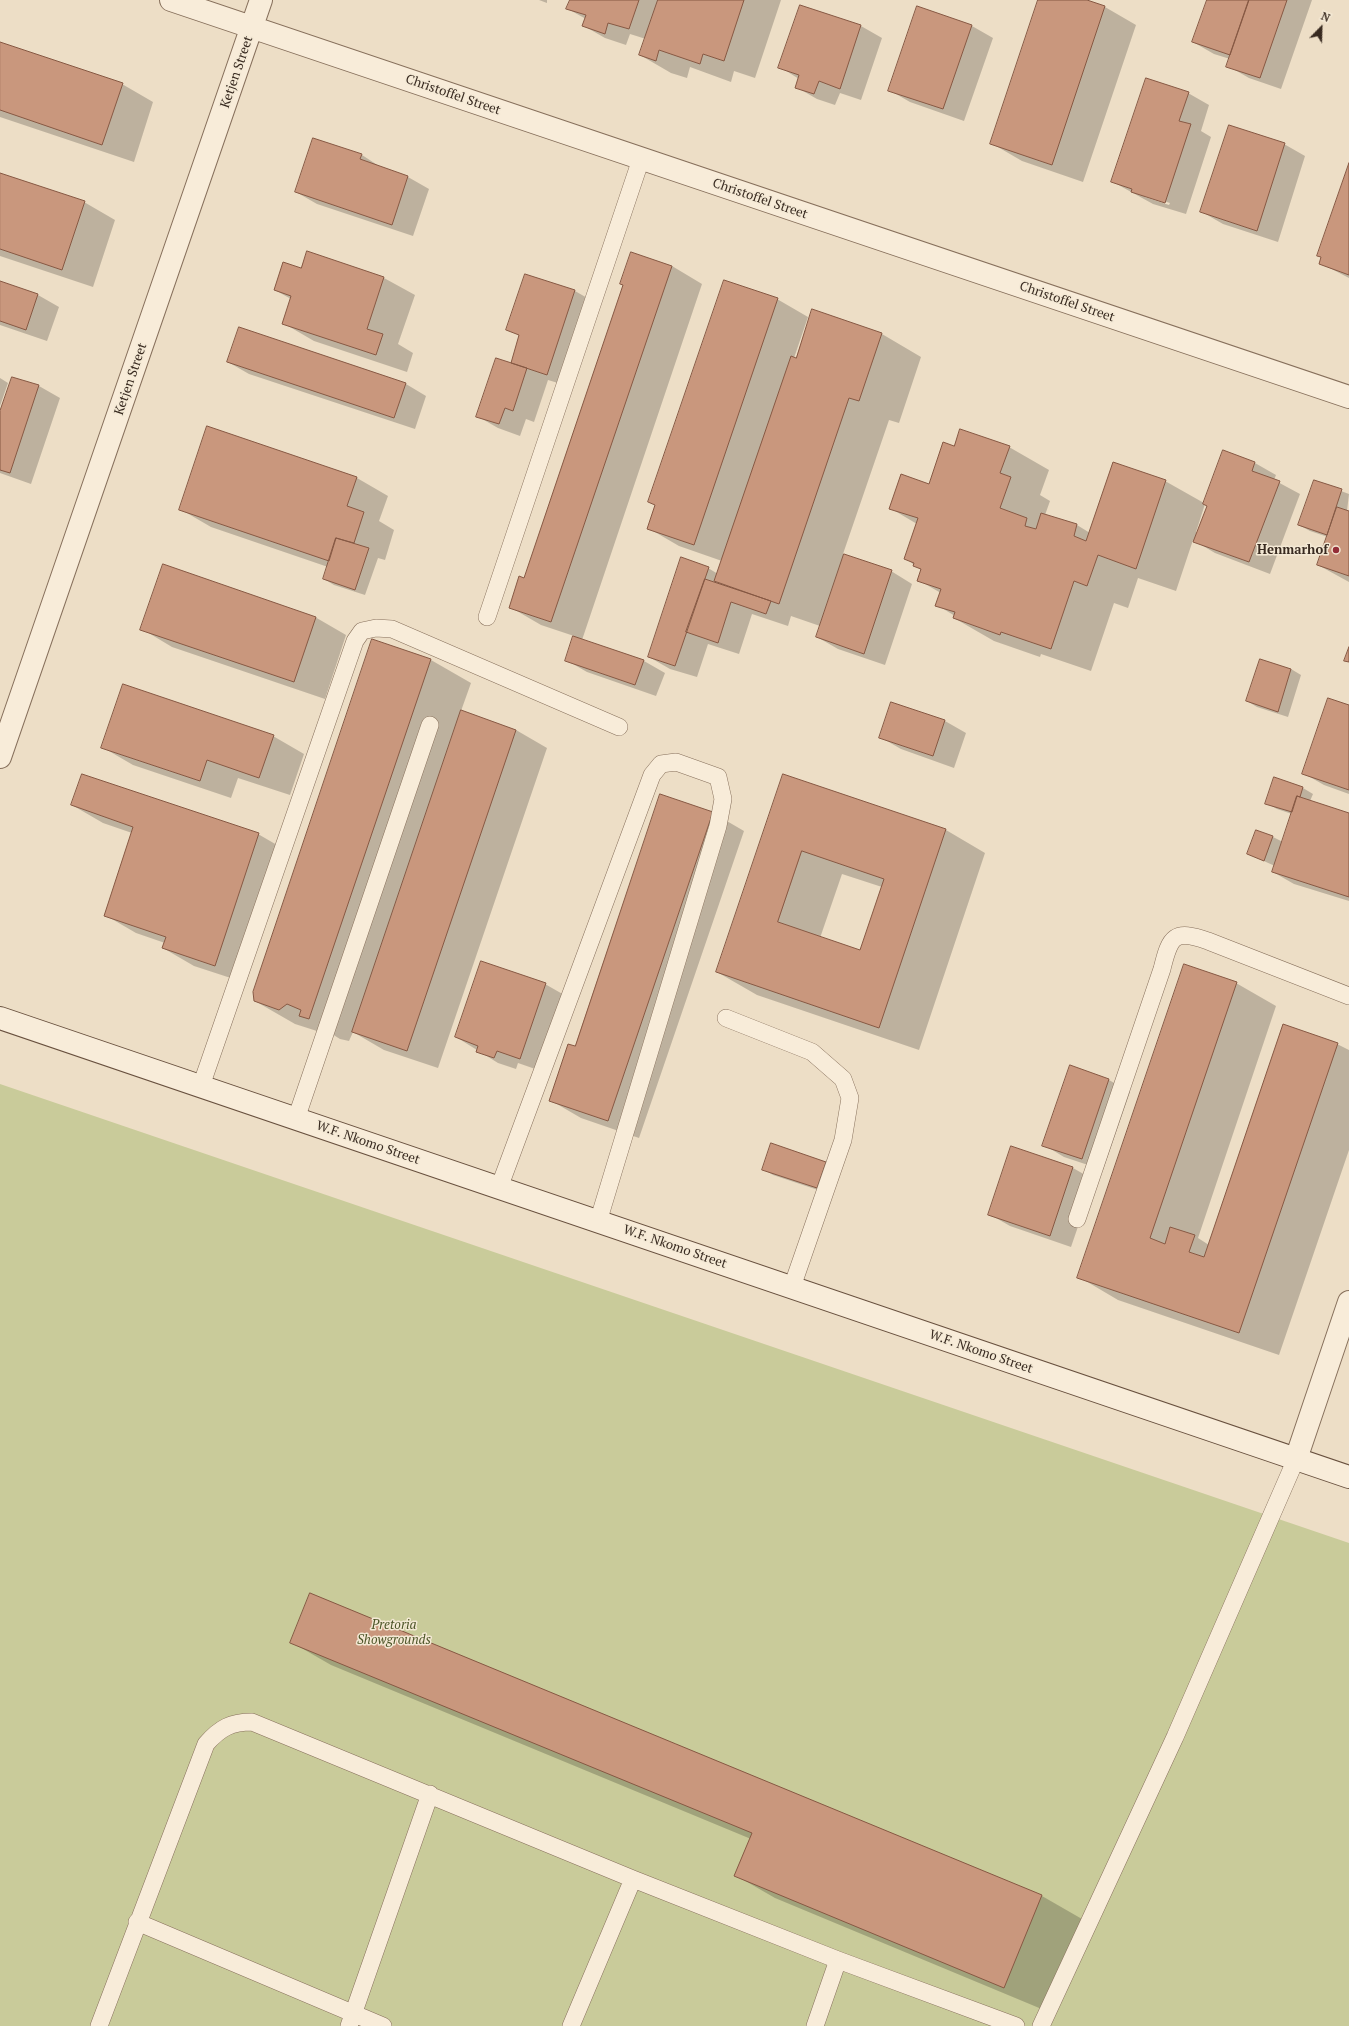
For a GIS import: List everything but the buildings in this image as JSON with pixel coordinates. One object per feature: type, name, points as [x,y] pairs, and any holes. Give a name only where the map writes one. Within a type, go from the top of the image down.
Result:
[{"type":"street","name":"Christoffel Street","points":[[171,0],[1349,397]]},
{"type":"street","name":"Ketjen Street","points":[[0,757],[261,0]]},
{"type":"street","name":"W.F. Nkomo Street","points":[[0,1018],[1349,1476]]},
{"type":"street","points":[[1296,1459],[1349,1302]]},
{"type":"lane","points":[[487,617],[641,159]]},
{"type":"lane","points":[[201,1086],[355,641],[362,631],[376,628],[392,630],[619,727]]},
{"type":"lane","points":[[296,1119],[430,725]]},
{"type":"lane","points":[[499,1188],[652,775],[661,764],[676,762],[718,777],[723,799],[718,826],[598,1222]]},
{"type":"lane","points":[[1077,1219],[1162,970],[1167,946],[1178,936],[1190,934],[1196,936],[1349,996]]},
{"type":"lane","points":[[726,1018],[812,1052],[843,1079],[850,1098],[843,1140],[792,1287]]},
{"type":"lane","points":[[1041,2026],[1175,1737],[1296,1459]]},
{"type":"lane","points":[[99,2026],[137,1922],[206,1744],[216,1733],[229,1724],[252,1722],[430,1794],[632,1879],[838,1960],[1016,2026]]},
{"type":"lane","points":[[351,2020],[430,1794]]},
{"type":"lane","points":[[571,2026],[632,1879]]},
{"type":"lane","points":[[137,1922],[351,2020],[383,2026]]},
{"type":"lane","points":[[815,2026],[838,1960]]},
{"type":"green space","name":"Pretoria Showgrounds","points":[[0,1084],[1349,1543],[1349,2026],[0,2026]]},
{"type":"place","name":"Henmarhof","points":[[1336,550]]}]
